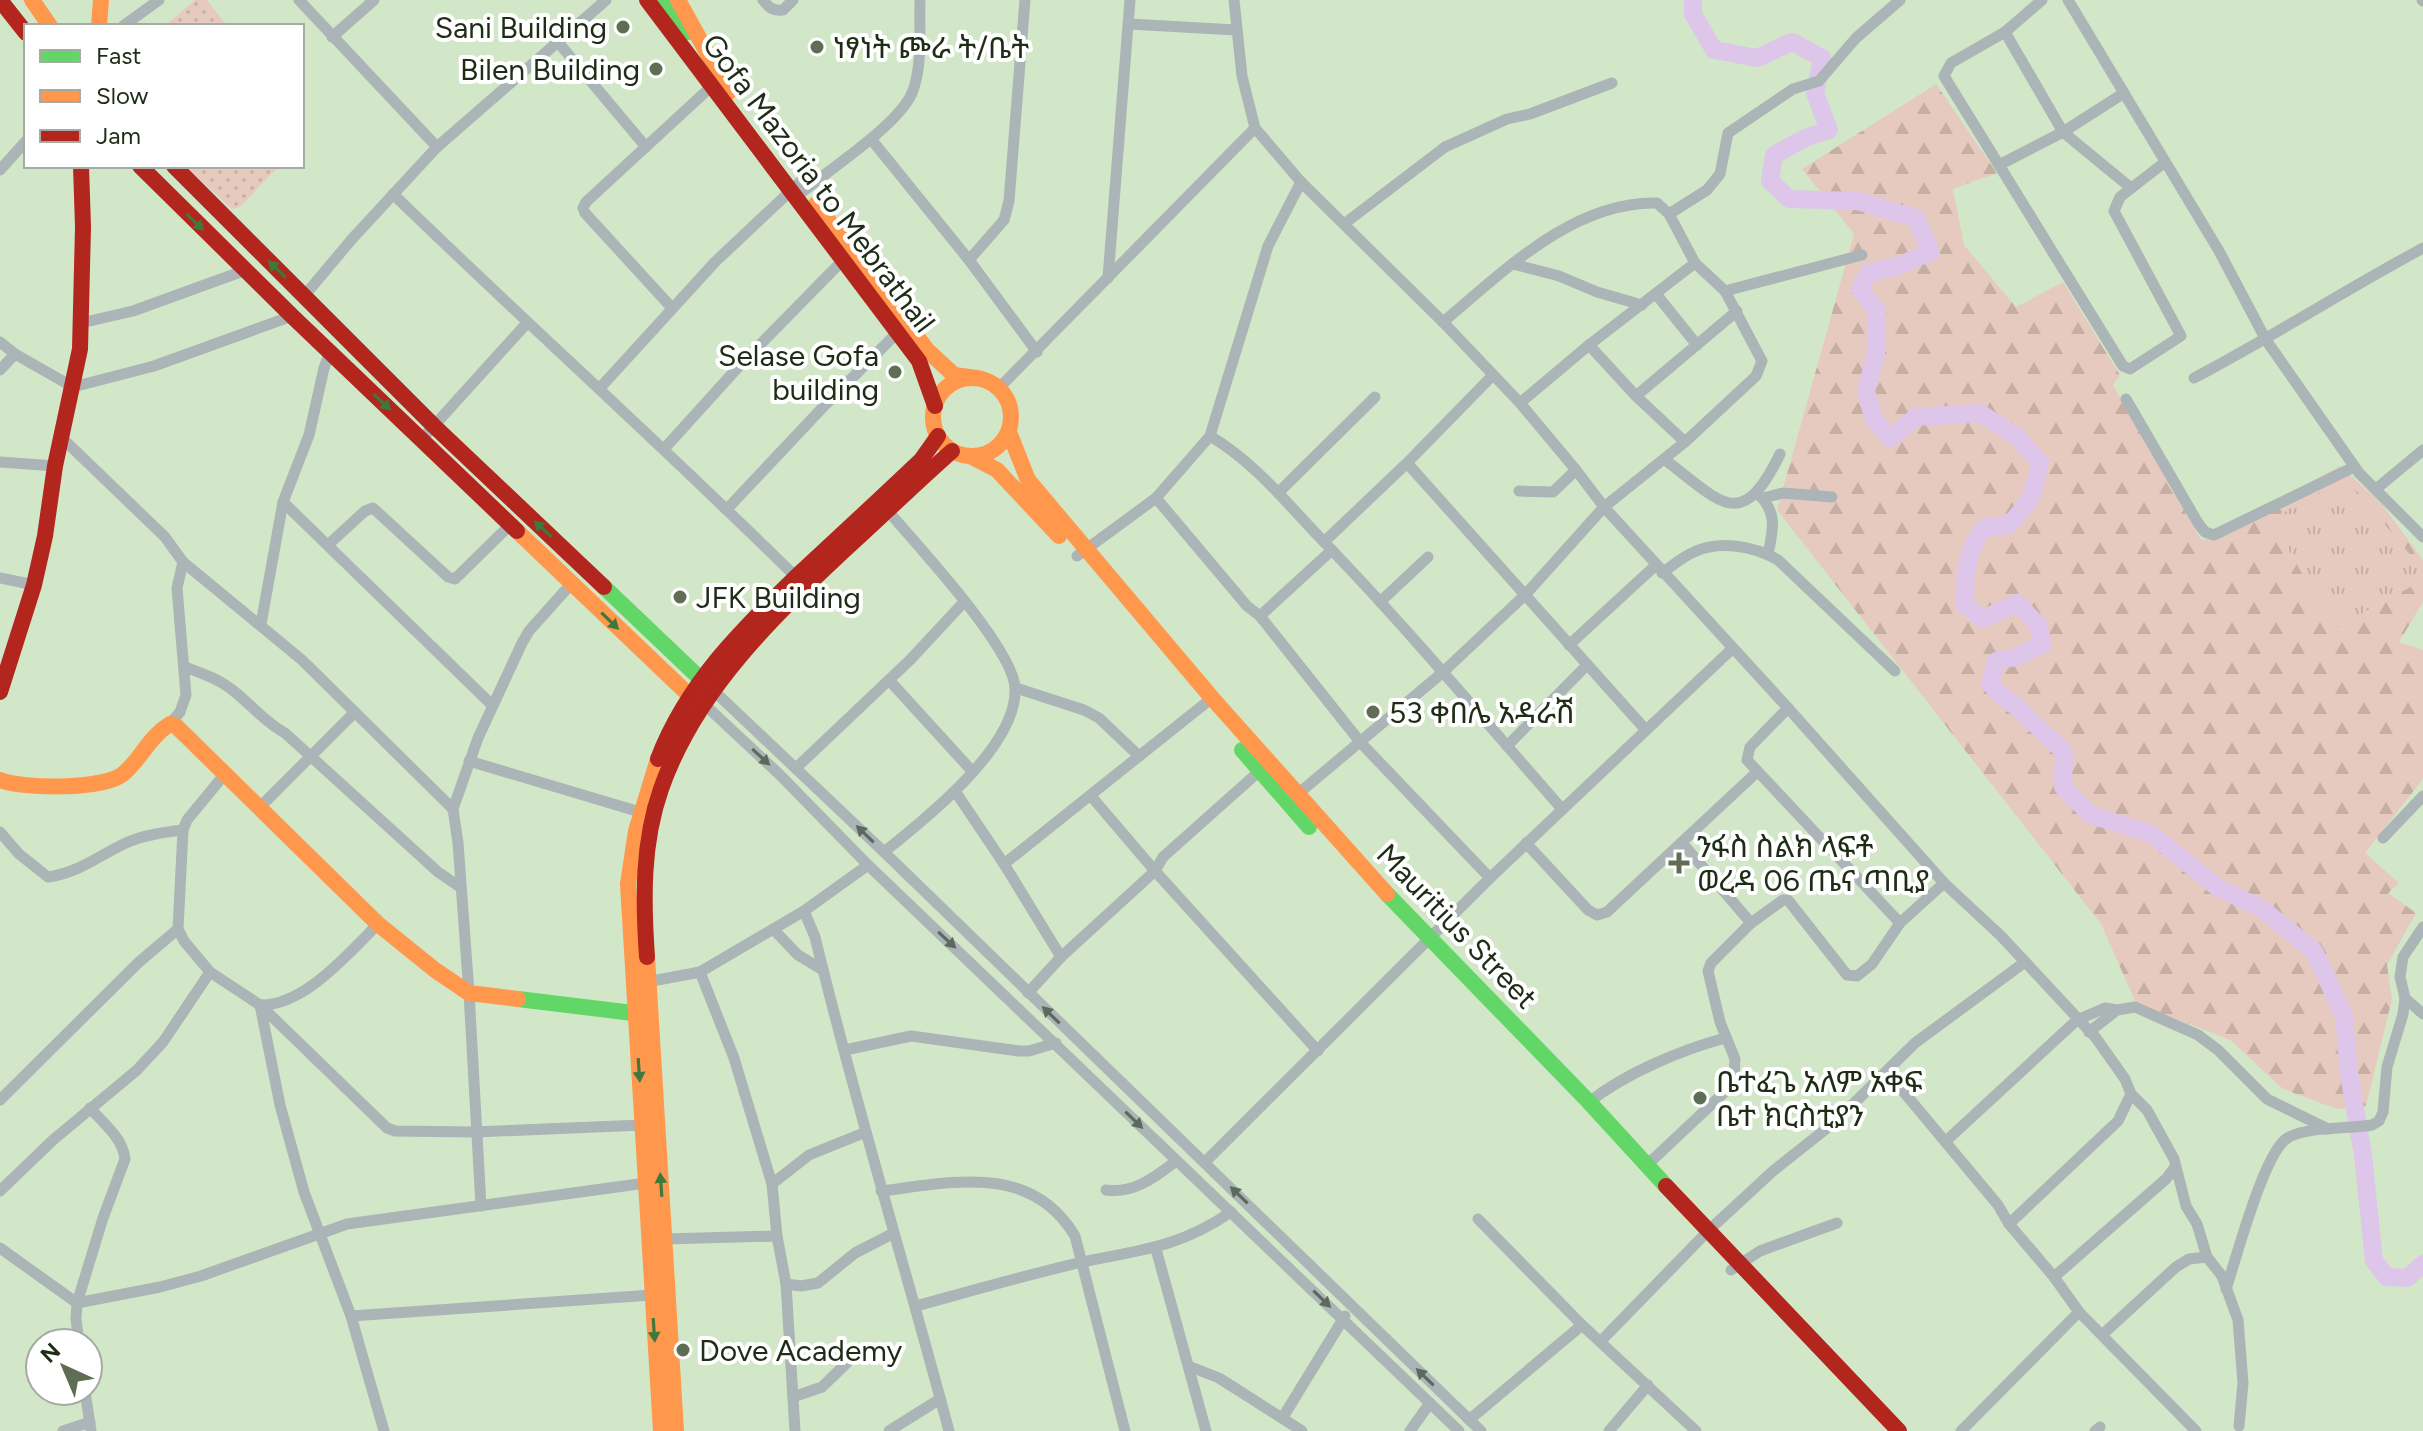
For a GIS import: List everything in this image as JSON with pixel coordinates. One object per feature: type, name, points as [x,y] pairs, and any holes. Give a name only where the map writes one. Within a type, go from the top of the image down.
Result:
[{"type":"main road","points":[[0,0],[24,30]]},
{"type":"main road","points":[[32,0],[49,24]]},
{"type":"main road","points":[[99,24],[101,0]]},
{"type":"main road","name":"Gofa Mazoria to Mebrathail","points":[[647,0],[703,62],[902,328],[954,375],[977,378]]},
{"type":"main road","name":"Gofa Mazoria to Mebrathail","points":[[671,4],[687,11],[703,62]]},
{"type":"main road","points":[[0,692],[34,585],[73,387],[81,323],[81,168]]},
{"type":"main road","points":[[142,168],[571,584],[702,692]]},
{"type":"main road","points":[[176,168],[702,692]]},
{"type":"main road","name":"Gofa Mazoria to Mebrathail","points":[[902,328],[919,361],[935,406]]},
{"type":"main road","points":[[963,379],[989,381],[999,388],[1011,409],[1009,432],[993,450],[970,456],[952,451],[938,436],[934,426],[935,406],[941,394],[951,384],[963,379]]},
{"type":"main road","name":"Mauritius Street","points":[[1009,432],[1028,480],[1081,552],[1292,799],[1581,1109],[1735,1267],[1885,1431]]},
{"type":"main road","points":[[659,1431],[643,1125],[643,1015],[647,982],[643,872],[653,813],[664,779],[702,692],[733,640],[921,460],[938,436]]},
{"type":"main road","points":[[676,1431],[664,1239],[628,884],[640,812],[652,773],[674,724],[743,649],[952,451]]},
{"type":"main road","name":"Mauritius Street","points":[[970,456],[997,470],[1081,552]]},
{"type":"main road","points":[[0,780],[9,785],[32,788],[115,779],[125,773],[161,728],[170,724],[176,726],[378,924],[469,993],[643,1015]]},
{"type":"main road","name":"Mauritius Street","points":[[1424,942],[1589,1102],[1704,1234]]},
{"type":"main road","name":"Mauritius Street","points":[[1735,1267],[1899,1431]]},
{"type":"street","points":[[126,24],[159,0]]},
{"type":"street","points":[[299,0],[437,147]]},
{"type":"street","points":[[332,37],[374,0]]},
{"type":"street","points":[[305,295],[437,147],[606,0]]},
{"type":"street","points":[[763,0],[777,11],[783,10],[793,0]]},
{"type":"street","points":[[599,389],[715,262],[798,190],[871,139],[911,95],[917,73],[920,0]]},
{"type":"street","points":[[969,260],[1004,220],[1009,201],[1025,0]]},
{"type":"street","points":[[1108,278],[1130,0]]},
{"type":"street","points":[[1234,0],[1242,76],[1255,128],[1301,182],[1520,403],[1659,569],[1944,883],[2025,962],[2111,1057],[2131,1094],[2147,1110],[2174,1159],[2186,1206],[2197,1224],[2207,1257],[2222,1276],[2238,1320],[2243,1383],[2239,1429]]},
{"type":"street","points":[[1669,214],[1707,190],[1720,174],[1728,133],[1793,89],[1819,81],[1856,38],[1900,0]]},
{"type":"street","points":[[2042,0],[2005,32],[1951,63],[1944,76],[2123,366],[2130,369],[2181,336],[2114,211],[2120,197],[2165,162]]},
{"type":"street","points":[[2068,0],[2219,251],[2266,340],[2354,467],[2423,537]]},
{"type":"street","points":[[1129,24],[1236,30]]},
{"type":"street","points":[[2005,32],[2063,132],[2131,188]]},
{"type":"street","points":[[557,41],[646,147]]},
{"type":"street","points":[[672,308],[583,208],[716,83]]},
{"type":"street","points":[[1344,224],[1445,147],[1507,119],[1530,114],[1612,83]]},
{"type":"street","points":[[1999,165],[2063,132],[2124,93]]},
{"type":"street","points":[[999,388],[1255,128]]},
{"type":"street","points":[[871,139],[969,260],[1037,352]]},
{"type":"street","points":[[0,170],[24,143]]},
{"type":"street","points":[[1081,552],[1156,498],[1210,436],[1268,246],[1301,182]]},
{"type":"street","points":[[393,194],[796,577]]},
{"type":"street","points":[[1292,799],[1442,673],[1525,595],[1604,507],[1685,442],[1760,370],[1762,361],[1725,291],[1695,263],[1669,214],[1657,203],[1642,202],[1612,208],[1572,225],[1513,264],[1443,322]]},
{"type":"street","points":[[2194,378],[2266,340],[2317,306],[2423,248]]},
{"type":"street","points":[[1725,291],[1862,255]]},
{"type":"street","points":[[664,449],[741,364],[847,257]]},
{"type":"street","points":[[1520,403],[1695,263]]},
{"type":"street","points":[[1513,264],[1559,276],[1597,292],[1642,305]]},
{"type":"street","points":[[81,323],[133,311],[246,270]]},
{"type":"street","points":[[1656,294],[1697,345]]},
{"type":"street","points":[[1636,396],[1737,311]]},
{"type":"street","points":[[0,342],[73,387],[154,366],[292,316]]},
{"type":"street","points":[[422,439],[527,323]]},
{"type":"street","points":[[727,509],[902,328]]},
{"type":"street","points":[[1589,345],[1636,396],[1685,442]]},
{"type":"street","points":[[261,624],[283,502],[309,435],[330,352]]},
{"type":"street","points":[[0,370],[15,354]]},
{"type":"street","points":[[1260,616],[1493,375]]},
{"type":"street","points":[[1278,493],[1375,397]]},
{"type":"street","points":[[2126,399],[2198,523],[2205,532],[2214,535],[2354,467]]},
{"type":"street","points":[[1210,436],[1236,451],[1278,493],[1380,602],[1562,809]]},
{"type":"street","points":[[61,437],[165,537],[183,562],[302,660],[453,809]]},
{"type":"street","points":[[2376,489],[2423,450]]},
{"type":"street","points":[[1760,496],[1780,454]]},
{"type":"street","points":[[1664,459],[1719,499],[1733,505],[1760,496],[1783,493],[1832,497]]},
{"type":"street","points":[[0,462],[55,466]]},
{"type":"street","points":[[1407,463],[1645,729]]},
{"type":"street","points":[[1519,491],[1553,492],[1576,470]]},
{"type":"street","points":[[1760,496],[1773,516],[1768,554]]},
{"type":"street","points":[[1156,498],[1247,606],[1260,616],[1361,743],[1490,878]]},
{"type":"street","points":[[283,502],[492,705]]},
{"type":"street","points":[[329,544],[365,511],[373,508],[448,577],[455,579],[510,525]]},
{"type":"street","points":[[884,852],[955,791],[995,744],[1012,714],[1016,688],[1010,669],[979,618],[888,511]]},
{"type":"street","points":[[1569,645],[1659,569],[1705,547],[1745,547],[1778,560],[1895,671]]},
{"type":"street","points":[[1380,602],[1428,557]]},
{"type":"street","points":[[170,724],[180,712],[186,695],[177,588],[183,562]]},
{"type":"street","points":[[0,578],[34,585]]},
{"type":"street","points":[[481,1206],[469,993],[453,809],[492,705],[529,631],[571,584]]},
{"type":"street","points":[[796,768],[889,680],[964,602]]},
{"type":"street","points":[[1205,1162],[1424,942],[1733,648]]},
{"type":"street","points":[[1507,746],[1587,665]]},
{"type":"street","points":[[185,667],[231,689],[312,756],[438,872],[460,887]]},
{"type":"street","points":[[889,680],[972,771]]},
{"type":"street","points":[[1016,688],[1084,710],[1099,718],[1139,756]]},
{"type":"street","points":[[702,692],[796,768],[1481,1431]]},
{"type":"street","points":[[702,692],[868,865],[1459,1431]]},
{"type":"street","points":[[1004,864],[1207,702]]},
{"type":"street","points":[[1788,708],[1750,747],[1747,760],[1900,923]]},
{"type":"street","points":[[260,807],[354,713]]},
{"type":"street","points":[[469,761],[640,812]]},
{"type":"street","points":[[1028,993],[1061,957],[1155,871],[1163,857],[1265,767]]},
{"type":"street","points":[[1526,843],[1588,910],[1597,915],[1607,912],[1757,772]]},
{"type":"street","points":[[224,775],[187,820],[183,830],[178,929],[210,972],[260,1005],[387,1128],[395,1131],[475,1132],[643,1125]]},
{"type":"street","points":[[955,791],[1061,957]]},
{"type":"street","points":[[1091,796],[1318,1051]]},
{"type":"street","points":[[2383,838],[2423,796]]},
{"type":"street","points":[[0,832],[19,854],[48,877],[92,863],[132,840],[183,830]]},
{"type":"street","points":[[1683,844],[1751,923]]},
{"type":"street","points":[[647,982],[700,972],[804,911],[868,865]]},
{"type":"street","points":[[1647,1165],[1729,1088],[1734,1076],[1735,1059],[1725,1038],[1708,971],[1711,963],[1751,923],[1783,900],[1788,900],[1847,975],[1852,976],[1866,972],[1900,923],[1944,883]]},
{"type":"street","points":[[804,911],[815,937],[892,1234],[916,1306],[949,1431]]},
{"type":"street","points":[[260,1005],[275,1005],[309,987],[378,924]]},
{"type":"street","points":[[2226,1291],[2244,1225],[2276,1152],[2286,1139],[2328,1129],[2372,1125],[2379,1121],[2383,1112],[2387,1067],[2405,998],[2400,977],[2403,957],[2423,927]]},
{"type":"street","points":[[0,1100],[139,962],[178,929]]},
{"type":"street","points":[[774,930],[798,955],[823,970]]},
{"type":"street","points":[[1601,1341],[1704,1234],[1773,1171],[1836,1121],[1915,1043],[2025,962]]},
{"type":"street","points":[[0,1191],[90,1108],[137,1070],[163,1042],[210,972]]},
{"type":"street","points":[[700,972],[734,1058],[772,1184],[786,1284],[795,1431]]},
{"type":"street","points":[[2405,998],[2423,1014]]},
{"type":"street","points":[[260,1005],[280,1105],[318,1235],[351,1316],[384,1431]]},
{"type":"street","points":[[1946,1141],[2077,1020],[2105,1008],[2135,1007],[2189,1030],[2218,1050],[2267,1099],[2328,1129]]},
{"type":"street","points":[[2089,1032],[2117,1010]]},
{"type":"street","points":[[845,1050],[911,1036],[1019,1051],[1056,1043]]},
{"type":"street","points":[[1589,1102],[1603,1091],[1686,1050],[1725,1038]]},
{"type":"street","points":[[1887,1072],[2005,1214],[2009,1224],[2079,1312],[2196,1431]]},
{"type":"street","points":[[2009,1224],[2118,1121],[2131,1094]]},
{"type":"street","points":[[77,1327],[77,1303],[125,1159],[119,1141],[90,1108]]},
{"type":"street","points":[[772,1184],[809,1155],[866,1132]]},
{"type":"street","points":[[1106,1190],[1127,1191],[1158,1175],[1176,1161]]},
{"type":"street","points":[[2054,1277],[2166,1179],[2175,1167]]},
{"type":"street","points":[[0,1248],[77,1303],[187,1280],[347,1224],[646,1183]]},
{"type":"street","points":[[881,1191],[976,1183],[1014,1185],[1044,1200],[1064,1217],[1075,1236],[1125,1431]]},
{"type":"street","points":[[916,1306],[1081,1263],[1156,1249],[1207,1228],[1231,1212]]},
{"type":"street","points":[[1478,1219],[1582,1325],[1696,1431]]},
{"type":"street","points":[[1735,1267],[1760,1251],[1837,1223]]},
{"type":"street","points":[[786,1284],[801,1286],[818,1283],[855,1253],[892,1234]]},
{"type":"street","points":[[664,1239],[777,1236]]},
{"type":"street","points":[[1156,1249],[1191,1367],[1206,1431]]},
{"type":"street","points":[[2102,1335],[2176,1267],[2189,1259],[2207,1257]]},
{"type":"street","points":[[351,1316],[652,1295]]},
{"type":"street","points":[[1283,1417],[1342,1318],[1353,1307]]},
{"type":"street","points":[[1961,1431],[2079,1312]]},
{"type":"street","points":[[1469,1420],[1582,1325]]},
{"type":"street","points":[[793,1397],[822,1387],[856,1354]]},
{"type":"street","points":[[1191,1367],[1219,1378],[1302,1431]]},
{"type":"street","points":[[1609,1431],[1648,1385]]},
{"type":"street","points":[[889,1431],[940,1399]]},
{"type":"street","points":[[1410,1431],[1430,1403]]},
{"type":"street","points":[[63,1431],[91,1427],[88,1407]]},
{"type":"green space","points":[[195,0],[207,0],[225,24],[167,24]]},
{"type":"green space","points":[[1936,84],[1997,173],[1953,189],[1964,245],[2016,307],[2063,282],[2120,375],[2113,385],[2202,541],[2340,466],[2381,503],[2423,560],[2423,570],[2346,478],[2271,519],[2334,629],[2423,580],[2423,602],[2399,642],[2423,650],[2423,779],[2365,853],[2399,883],[2388,893],[2416,913],[2387,965],[2392,999],[2366,1106],[2337,1109],[2283,1089],[2230,1040],[2136,1003],[2101,924],[1777,510],[1854,234],[1802,169]]},
{"type":"green space","points":[[186,168],[277,168],[240,207],[232,209]]},
{"type":"green space","points":[[2346,477],[2423,570],[2423,580],[2334,629],[2271,519]]},
{"type":"waterway","points":[[1693,0],[1693,14],[1714,50],[1757,58],[1792,42],[1822,58],[1815,93],[1829,130],[1805,138],[1774,155],[1770,181],[1789,199],[1857,201],[1916,218],[1931,252],[1897,266],[1868,273],[1860,289],[1877,311],[1876,353],[1866,391],[1874,420],[1890,438],[1916,417],[1980,413],[2017,437],[2040,462],[2033,490],[2022,510],[2009,525],[1985,527],[1970,554],[1965,605],[1983,619],[2017,603],[2038,625],[2043,644],[2016,657],[1996,661],[1990,683],[2064,752],[2063,787],[2091,815],[2151,834],[2217,887],[2262,909],[2314,951],[2344,1016],[2374,1261],[2387,1277],[2407,1278],[2423,1264]]},
{"type":"traffic: fast","points":[[662,0],[688,32]]},
{"type":"traffic: fast","points":[[604,587],[709,687]]},
{"type":"traffic: fast","points":[[1242,750],[1309,827]]},
{"type":"traffic: fast","points":[[1387,894],[1666,1186]]},
{"type":"traffic: fast","points":[[518,999],[649,1015]]},
{"type":"traffic: slow","points":[[32,0],[49,24]]},
{"type":"traffic: slow","points":[[99,24],[101,0]]},
{"type":"traffic: slow","points":[[678,0],[729,92]]},
{"type":"traffic: slow","points":[[816,204],[928,351],[954,375],[977,378]]},
{"type":"traffic: slow","points":[[972,378],[987,381],[1000,389],[1008,402],[1011,417],[1008,432],[1000,445],[987,453],[972,456],[957,453],[944,445],[936,432],[933,417],[936,402],[944,389],[957,381],[972,378]]},
{"type":"traffic: slow","points":[[1009,432],[1028,480],[1212,698],[1387,894]]},
{"type":"traffic: slow","points":[[970,456],[997,470],[1059,536]]},
{"type":"traffic: slow","points":[[517,531],[690,696],[699,701]]},
{"type":"traffic: slow","points":[[0,780],[27,785],[63,786],[113,779],[123,774],[163,729],[170,724],[176,726],[378,924],[435,970],[469,993],[518,999]]},
{"type":"traffic: slow","points":[[658,759],[636,831],[628,884],[661,1431]]},
{"type":"traffic: slow","points":[[647,957],[676,1431]]},
{"type":"traffic: jam","points":[[0,0],[24,30]]},
{"type":"traffic: jam","points":[[647,0],[919,361],[935,406]]},
{"type":"traffic: jam","points":[[0,692],[34,585],[80,349],[81,168]]},
{"type":"traffic: jam","points":[[142,168],[517,531]]},
{"type":"traffic: jam","points":[[176,168],[434,426],[604,587]]},
{"type":"traffic: jam","points":[[658,759],[684,706],[737,637],[799,574],[921,460],[938,436]]},
{"type":"traffic: jam","points":[[647,957],[645,893],[650,830],[661,789],[695,719],[716,687],[766,627],[952,451]]},
{"type":"traffic: jam","points":[[1666,1186],[1899,1431]]},
{"type":"place","name":"Sani Building","points":[[623,27]]},
{"type":"place","name":"ነፃነት ጮራ ት/ቤት","points":[[817,47]]},
{"type":"place","name":"Bilen Building","points":[[656,69]]},
{"type":"place","name":"Selase Gofa building","points":[[895,372]]},
{"type":"place","name":"JFK Building","points":[[680,597]]},
{"type":"place","name":"53 ቀበሌ አዳራሽ","points":[[1373,712]]},
{"type":"place","name":"ንፋስ ስልክ ላፍቶ ወረዳ 06 ጤና ጣቢያ","points":[[1679,863]]},
{"type":"place","name":"ቤተፈጌ አለም አቀፍ ቤተ ክርስቲያን","points":[[1700,1098]]},
{"type":"place","name":"Dove Academy","points":[[683,1350]]}]
